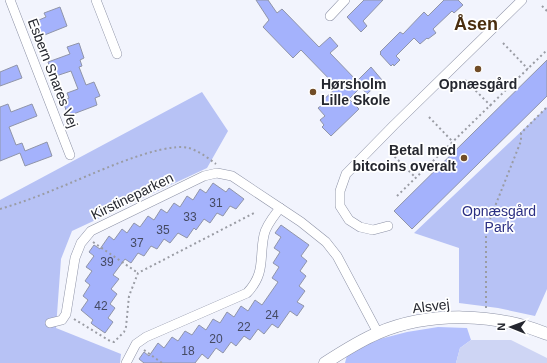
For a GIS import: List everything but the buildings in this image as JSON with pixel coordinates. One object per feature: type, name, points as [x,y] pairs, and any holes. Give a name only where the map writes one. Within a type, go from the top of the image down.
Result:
[{"type":"street","name":"Esbern Snares Vej","points":[[10,0],[70,156]]},
{"type":"street","points":[[96,0],[117,54]]},
{"type":"street","points":[[330,16],[345,0]]},
{"type":"street","points":[[388,226],[372,230],[360,227],[349,220],[340,206],[340,191],[346,174],[522,0]]},
{"type":"street","name":"Kirstineparken","points":[[66,314],[75,258],[81,242],[92,231],[204,176],[217,173],[232,176],[301,222],[326,242],[337,256],[378,333]]},
{"type":"street","points":[[126,363],[136,344],[146,337],[247,293],[258,278],[262,263],[264,233],[280,208]]},
{"type":"street","points":[[50,323],[62,320],[66,314]]},
{"type":"street","name":"Alsvej","points":[[325,363],[343,351],[378,333],[420,321],[459,318],[486,319],[524,327],[547,334]]},
{"type":"path","points":[[542,6],[547,11]]},
{"type":"path","points":[[503,43],[528,68]]},
{"type":"path","points":[[397,196],[547,50]]},
{"type":"path","points":[[465,80],[491,106]]},
{"type":"path","points":[[486,319],[486,229],[521,141],[521,133],[547,107]]},
{"type":"path","points":[[429,117],[453,142]]},
{"type":"path","points":[[0,209],[27,201],[117,164],[168,148],[189,148],[206,157],[216,165]]},
{"type":"path","points":[[391,153],[416,178]]},
{"type":"path","points":[[66,314],[114,342],[124,332],[126,327],[129,296],[138,273],[256,212]]},
{"type":"path","points":[[86,237],[138,273]]},
{"type":"path","points":[[136,344],[162,363]]},
{"type":"green space","points":[[202,92],[228,131],[207,168],[72,231],[61,259],[56,328],[121,354],[120,363],[0,363],[0,200]]},
{"type":"green space","name":"Opnæsgård Park","points":[[547,107],[547,289],[535,316],[498,308],[459,303],[459,248],[414,233]]},
{"type":"shaded area","points":[[438,327],[467,328],[471,340],[460,348],[456,363],[345,363],[347,355],[376,340],[407,332]]},
{"type":"shaded area","points":[[471,340],[511,340],[547,358],[547,363],[456,363],[460,348]]},
{"type":"place","name":"Opnæsgård","points":[[478,69]]},
{"type":"place","name":"Hørsholm Lille Skole","points":[[313,92]]},
{"type":"place","name":"Betal med bitcoins overalt","points":[[464,158]]},
{"type":"district","name":"Åsen","points":[[476,24]]}]
